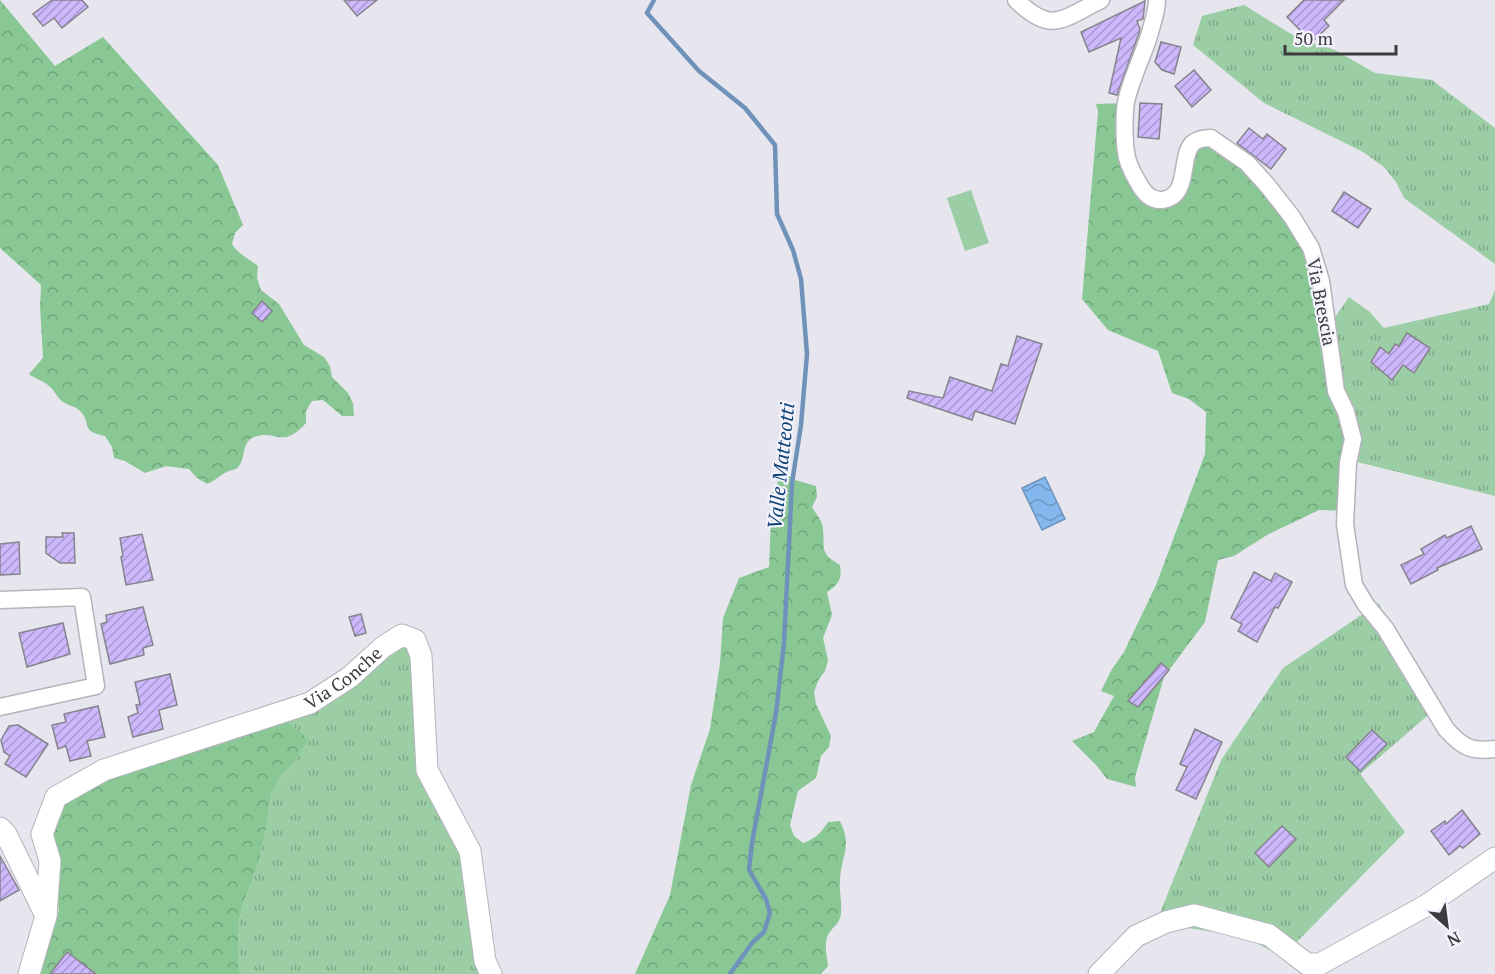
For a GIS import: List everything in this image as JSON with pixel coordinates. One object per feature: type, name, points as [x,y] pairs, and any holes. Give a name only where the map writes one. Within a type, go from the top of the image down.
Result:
[{"type":"street","points":[[1016,0],[1039,18],[1052,22],[1101,0]]},
{"type":"street","name":"Via Brescia","points":[[1157,0],[1157,9],[1146,47],[1126,103],[1126,153],[1134,174],[1143,192],[1153,199],[1164,200],[1176,192],[1184,176],[1188,151],[1193,143],[1211,138],[1247,162],[1292,217],[1311,248],[1321,281],[1336,391],[1346,412],[1353,439],[1348,464],[1345,524],[1354,585],[1366,605],[1385,628],[1446,729],[1460,744],[1479,751],[1495,749]]},
{"type":"street","points":[[0,600],[82,597],[96,686],[0,707]]},
{"type":"street","name":"Via Conche","points":[[46,916],[50,861],[42,834],[56,797],[104,770],[309,702],[350,677],[383,647],[402,635],[415,640],[421,656],[427,770],[470,851],[485,961],[491,974]]},
{"type":"street","points":[[0,828],[6,834],[46,916],[29,974]]},
{"type":"street","points":[[1100,974],[1136,936],[1166,922],[1194,915],[1269,935],[1307,964],[1320,964],[1427,905],[1495,858]]},
{"type":"green space","points":[[0,0],[55,66],[103,37],[218,165],[243,225],[235,233],[232,244],[241,254],[258,266],[257,278],[261,290],[279,304],[304,345],[324,357],[330,366],[332,377],[348,393],[353,403],[354,416],[342,416],[323,400],[312,401],[306,411],[306,423],[298,431],[285,437],[262,435],[254,437],[247,443],[236,469],[224,473],[207,484],[189,469],[166,466],[145,473],[125,461],[114,458],[112,447],[105,436],[89,430],[79,410],[63,402],[47,384],[29,374],[43,358],[41,285],[0,248]]},
{"type":"green space","points":[[1244,5],[1296,37],[1335,50],[1375,73],[1432,80],[1495,128],[1495,264],[1404,198],[1396,182],[1384,167],[1363,152],[1264,103],[1193,45],[1202,16]]},
{"type":"green space","points":[[1126,103],[1134,175],[1164,200],[1202,139],[1247,163],[1311,248],[1349,460],[1347,511],[1319,510],[1267,535],[1234,556],[1218,560],[1205,622],[1164,677],[1135,777],[1136,787],[1107,779],[1072,741],[1094,732],[1114,696],[1101,691],[1124,652],[1156,585],[1205,454],[1206,412],[1189,399],[1172,393],[1158,351],[1108,330],[1082,299],[1098,111],[1096,104]]},
{"type":"green space","points":[[971,190],[989,243],[965,251],[947,198]]},
{"type":"green space","points":[[1495,290],[1495,496],[1349,460],[1328,327],[1349,297],[1370,312],[1384,328],[1489,304]]},
{"type":"green space","points":[[783,472],[795,480],[816,486],[817,497],[812,507],[823,526],[824,550],[840,565],[841,570],[839,581],[827,592],[832,615],[823,638],[828,660],[814,692],[816,704],[831,736],[829,747],[821,756],[816,778],[798,791],[790,825],[794,836],[803,843],[817,835],[828,822],[840,821],[844,830],[846,845],[840,880],[841,913],[826,941],[828,966],[821,974],[635,974],[670,895],[691,785],[710,729],[720,663],[723,618],[739,578],[769,567],[772,494]]},
{"type":"green space","points":[[1379,603],[1395,646],[1434,710],[1360,774],[1405,832],[1282,957],[1246,937],[1156,923],[1221,760],[1283,668]]},
{"type":"green space","points":[[396,642],[414,649],[427,756],[463,854],[482,974],[240,974],[238,925],[243,904],[263,846],[272,792],[280,777],[292,765],[275,715]]},
{"type":"green space","points":[[275,715],[303,734],[307,742],[292,765],[280,777],[272,792],[263,846],[238,925],[240,974],[36,974],[59,910],[44,839],[58,791]]},
{"type":"water","points":[[1045,477],[1065,519],[1042,530],[1022,488]]},
{"type":"building","points":[[52,0],[82,0],[88,7],[62,28],[54,18],[43,26],[33,14]]},
{"type":"building","points":[[344,0],[377,0],[357,16]]},
{"type":"building","points":[[1304,0],[1344,0],[1324,20],[1329,26],[1312,42],[1287,17]]},
{"type":"building","points":[[1145,1],[1143,19],[1137,21],[1139,33],[1117,95],[1109,93],[1121,38],[1089,52],[1081,32]]},
{"type":"building","points":[[1161,42],[1181,47],[1174,74],[1162,70],[1155,62]]},
{"type":"building","points":[[1194,70],[1211,90],[1192,107],[1175,86]]},
{"type":"building","points":[[1140,103],[1162,104],[1159,139],[1138,137]]},
{"type":"building","points":[[1249,128],[1263,139],[1267,134],[1286,149],[1271,169],[1237,143]]},
{"type":"building","points":[[1344,192],[1371,209],[1358,228],[1332,211]]},
{"type":"building","points":[[262,301],[272,311],[262,322],[252,313]]},
{"type":"building","points":[[1407,333],[1430,348],[1414,373],[1403,365],[1392,380],[1371,362],[1380,347],[1389,354],[1395,344],[1399,346]]},
{"type":"building","points":[[1017,336],[1042,344],[1015,424],[975,411],[972,420],[907,398],[909,391],[943,398],[950,377],[992,391],[1001,364],[1008,366]]},
{"type":"building","points":[[1471,526],[1482,549],[1437,568],[1438,570],[1411,584],[1401,565],[1424,554],[1421,549],[1445,535],[1447,538]]},
{"type":"building","points":[[62,533],[74,533],[75,563],[60,563],[46,553],[46,537],[63,537]]},
{"type":"building","points":[[142,534],[153,580],[126,585],[120,538]]},
{"type":"building","points":[[19,542],[20,574],[0,575],[0,544]]},
{"type":"building","points":[[1254,572],[1271,581],[1275,573],[1292,582],[1278,608],[1275,607],[1257,642],[1238,631],[1242,624],[1231,618]]},
{"type":"building","points":[[143,607],[153,645],[143,648],[144,655],[110,664],[101,624],[107,622],[106,615]]},
{"type":"building","points":[[361,614],[366,633],[355,636],[349,617]]},
{"type":"building","points":[[63,623],[70,654],[27,667],[19,633]]},
{"type":"building","points":[[1161,663],[1169,670],[1138,707],[1128,701]]},
{"type":"building","points":[[170,674],[177,705],[159,710],[163,729],[133,737],[128,717],[138,713],[136,705],[140,704],[135,682]]},
{"type":"building","points":[[98,706],[105,737],[87,741],[91,756],[70,761],[66,746],[58,749],[52,725],[66,722],[64,714]]},
{"type":"building","points":[[18,725],[48,744],[26,777],[5,764],[10,756],[4,752],[1,740],[9,726]]},
{"type":"building","points":[[1195,729],[1222,742],[1196,799],[1176,790],[1187,767],[1180,764]]},
{"type":"building","points":[[1372,730],[1387,744],[1360,771],[1346,757]]},
{"type":"building","points":[[1462,810],[1480,834],[1463,848],[1460,846],[1449,855],[1431,831],[1445,821],[1446,824]]},
{"type":"building","points":[[1282,826],[1296,839],[1269,867],[1255,853]]},
{"type":"building","points":[[0,856],[19,890],[0,901]]},
{"type":"building","points":[[67,952],[96,974],[50,974]]},
{"type":"waterway","name":"Valle Matteotti","points":[[654,0],[647,13],[699,71],[745,108],[775,145],[777,214],[793,250],[801,279],[807,354],[801,425],[792,483],[784,643],[776,713],[749,870],[766,899],[770,913],[764,932],[752,943],[730,974]]}]
